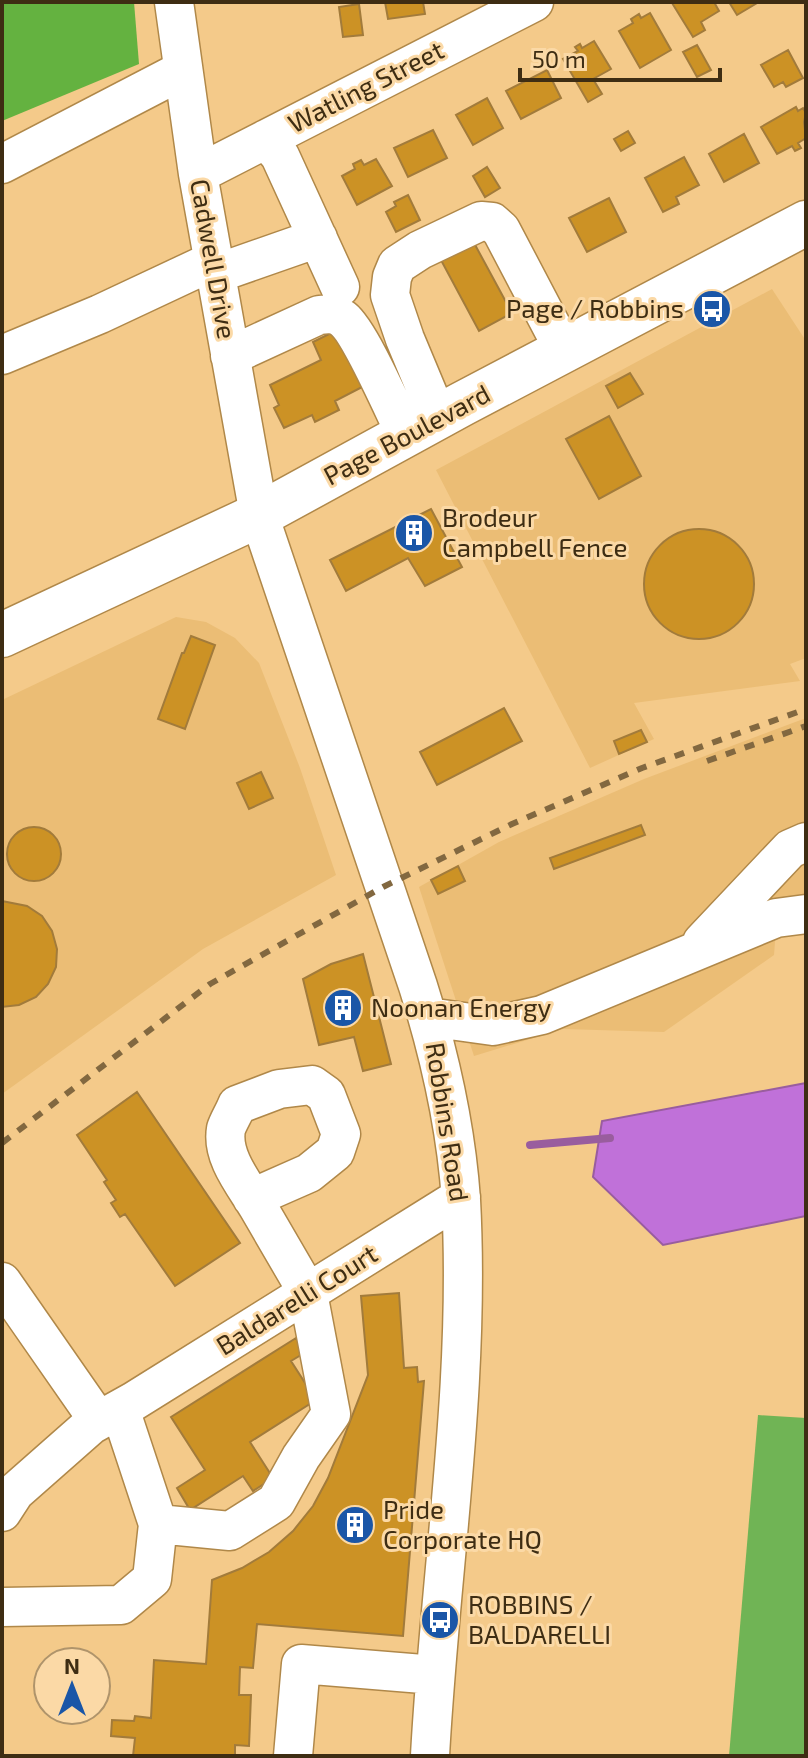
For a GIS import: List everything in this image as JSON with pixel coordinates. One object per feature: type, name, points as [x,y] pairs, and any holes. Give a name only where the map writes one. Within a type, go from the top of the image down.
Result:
[{"type":"main road","name":"Page Boulevard","points":[[2,635],[259,515],[806,223]]},
{"type":"street","name":"Cadwell Drive","points":[[174,2],[198,174],[259,515]]},
{"type":"street","name":"Watling Street","points":[[198,174],[495,11],[534,2]]},
{"type":"street","points":[[2,164],[183,70]]},
{"type":"street","points":[[266,139],[280,156],[318,238],[343,319],[422,426]]},
{"type":"street","points":[[422,426],[405,339],[390,295],[397,265],[420,250],[481,221],[492,222],[501,230],[564,350]]},
{"type":"street","points":[[2,355],[214,268],[318,238]]},
{"type":"street","points":[[230,356],[319,315],[336,300],[348,282],[392,277]]},
{"type":"street","name":"Robbins Road","points":[[259,515],[428,1017],[447,1093],[461,1197],[463,1262],[461,1337],[430,1756]]},
{"type":"street","points":[[692,953],[790,849],[806,842]]},
{"type":"street","points":[[428,1017],[493,1026],[542,1015],[776,918],[806,914]]},
{"type":"street","name":"Baldarelli Court","points":[[2,1512],[15,1492],[117,1410],[461,1197]]},
{"type":"street","points":[[158,1524],[230,1531],[276,1502],[301,1457],[331,1414],[308,1293],[252,1198]]},
{"type":"street","points":[[2,1282],[117,1410],[158,1524],[152,1579],[121,1605],[2,1607]]},
{"type":"street","points":[[293,1756],[301,1664],[435,1675]]},
{"type":"shaded area","points":[[772,289],[806,341],[806,658],[790,664],[800,681],[634,703],[654,739],[590,768],[436,470]]},
{"type":"shaded area","points":[[176,617],[206,622],[235,638],[259,663],[300,768],[336,875],[203,949],[2,1094],[2,700]]},
{"type":"shaded area","points":[[806,718],[806,925],[776,928],[774,955],[664,1032],[563,1029],[474,1056],[419,887],[499,842],[644,779]]},
{"type":"shaded area","points":[[806,1083],[806,1216],[663,1245],[593,1177],[602,1121]]},
{"type":"green space","points":[[2,2],[134,2],[139,64],[2,121]]},
{"type":"green space","points":[[758,1415],[806,1418],[806,1756],[729,1756]]},
{"type":"building","points":[[385,2],[423,2],[425,14],[388,19]]},
{"type":"building","points":[[674,2],[714,2],[719,11],[701,22],[705,30],[693,37]]},
{"type":"building","points":[[729,2],[756,2],[757,3],[737,15]]},
{"type":"building","points":[[359,4],[363,35],[343,37],[339,7]]},
{"type":"building","points":[[650,13],[671,50],[640,68],[619,31],[633,23],[631,19],[639,14],[641,18]]},
{"type":"building","points":[[594,41],[611,69],[593,79],[602,94],[588,102],[563,59],[578,51],[575,47],[580,44],[582,48]]},
{"type":"building","points":[[697,45],[711,70],[697,77],[683,52]]},
{"type":"building","points":[[788,50],[803,78],[786,87],[783,82],[774,87],[761,65]]},
{"type":"building","points":[[547,70],[561,98],[521,119],[506,91]]},
{"type":"building","points":[[487,98],[503,128],[473,145],[456,115]]},
{"type":"building","points":[[796,107],[798,111],[803,108],[806,113],[806,138],[798,143],[801,148],[795,151],[792,146],[777,154],[761,127]]},
{"type":"building","points":[[433,130],[447,158],[408,177],[394,148]]},
{"type":"building","points":[[628,131],[635,143],[621,151],[614,139]]},
{"type":"building","points":[[744,134],[759,163],[724,182],[709,154]]},
{"type":"building","points":[[684,157],[699,185],[676,197],[679,204],[663,212],[645,178]]},
{"type":"building","points":[[376,159],[392,186],[357,205],[342,176],[355,169],[353,164],[361,160],[364,165]]},
{"type":"building","points":[[487,167],[500,188],[485,197],[473,176]]},
{"type":"building","points":[[408,195],[420,220],[396,232],[386,212],[396,206],[394,202]]},
{"type":"building","points":[[609,198],[626,232],[587,252],[569,218]]},
{"type":"building","points":[[467,230],[512,313],[479,331],[434,247]]},
{"type":"building","points":[[339,329],[366,385],[335,401],[339,410],[315,422],[312,415],[284,428],[274,408],[279,405],[270,385],[321,360],[313,342]]},
{"type":"building","points":[[630,373],[643,394],[618,408],[606,386]]},
{"type":"building","points":[[609,416],[641,476],[599,499],[566,439]]},
{"type":"building","name":"Brodeur Campbell Fence","points":[[431,509],[462,567],[425,586],[408,558],[346,591],[330,560]]},
{"type":"building","points":[[699,529],[720,534],[738,545],[749,563],[754,584],[749,605],[738,623],[720,634],[699,639],[678,634],[660,623],[649,605],[644,584],[649,563],[660,545],[678,534]]},
{"type":"building","points":[[191,636],[215,645],[185,729],[158,719]]},
{"type":"building","points":[[504,708],[522,741],[437,785],[420,752]]},
{"type":"building","points":[[641,730],[647,742],[619,754],[614,741]]},
{"type":"building","points":[[261,772],[273,798],[249,809],[237,783]]},
{"type":"building","points":[[641,825],[645,835],[554,869],[550,858]]},
{"type":"building","points":[[34,827],[53,835],[61,854],[53,873],[34,881],[15,873],[7,854],[15,835]]},
{"type":"building","points":[[458,866],[465,881],[438,894],[431,880]]},
{"type":"building","points":[[2,901],[27,906],[42,916],[52,931],[57,949],[56,967],[48,984],[36,997],[19,1005],[2,1007]]},
{"type":"building","name":"Noonan Energy","points":[[363,954],[391,1064],[363,1071],[354,1037],[319,1045],[303,979],[331,964]]},
{"type":"building","points":[[137,1092],[240,1243],[175,1286],[125,1214],[120,1217],[111,1203],[116,1200],[104,1182],[107,1180],[77,1135]]},
{"type":"building","name":"Pride Corporate HQ","points":[[399,1293],[404,1368],[417,1367],[418,1382],[424,1381],[403,1636],[257,1624],[253,1668],[240,1667],[239,1695],[251,1695],[249,1746],[235,1745],[235,1756],[133,1756],[135,1738],[111,1736],[112,1720],[134,1721],[135,1716],[151,1718],[154,1660],[206,1664],[212,1580],[242,1568],[269,1552],[293,1531],[313,1506],[328,1478],[368,1375],[361,1296]]},
{"type":"building","points":[[296,1338],[306,1352],[291,1361],[316,1400],[250,1442],[273,1478],[253,1491],[243,1476],[190,1510],[177,1488],[205,1470],[171,1417]]},
{"type":"waterway","points":[[530,1145],[610,1138]]},
{"type":"railway","points":[[2,1143],[210,984],[383,887],[512,824],[642,768],[806,709]]},
{"type":"railway","points":[[707,761],[806,726]]},
{"type":"place","name":"Page / Robbins","points":[[712,309]]},
{"type":"place","name":"Brodeur Campbell Fence","points":[[414,533]]},
{"type":"place","name":"Noonan Energy","points":[[343,1008]]},
{"type":"place","name":"Pride Corporate HQ","points":[[355,1525]]},
{"type":"place","name":"ROBBINS / BALDARELLI","points":[[440,1620]]}]
